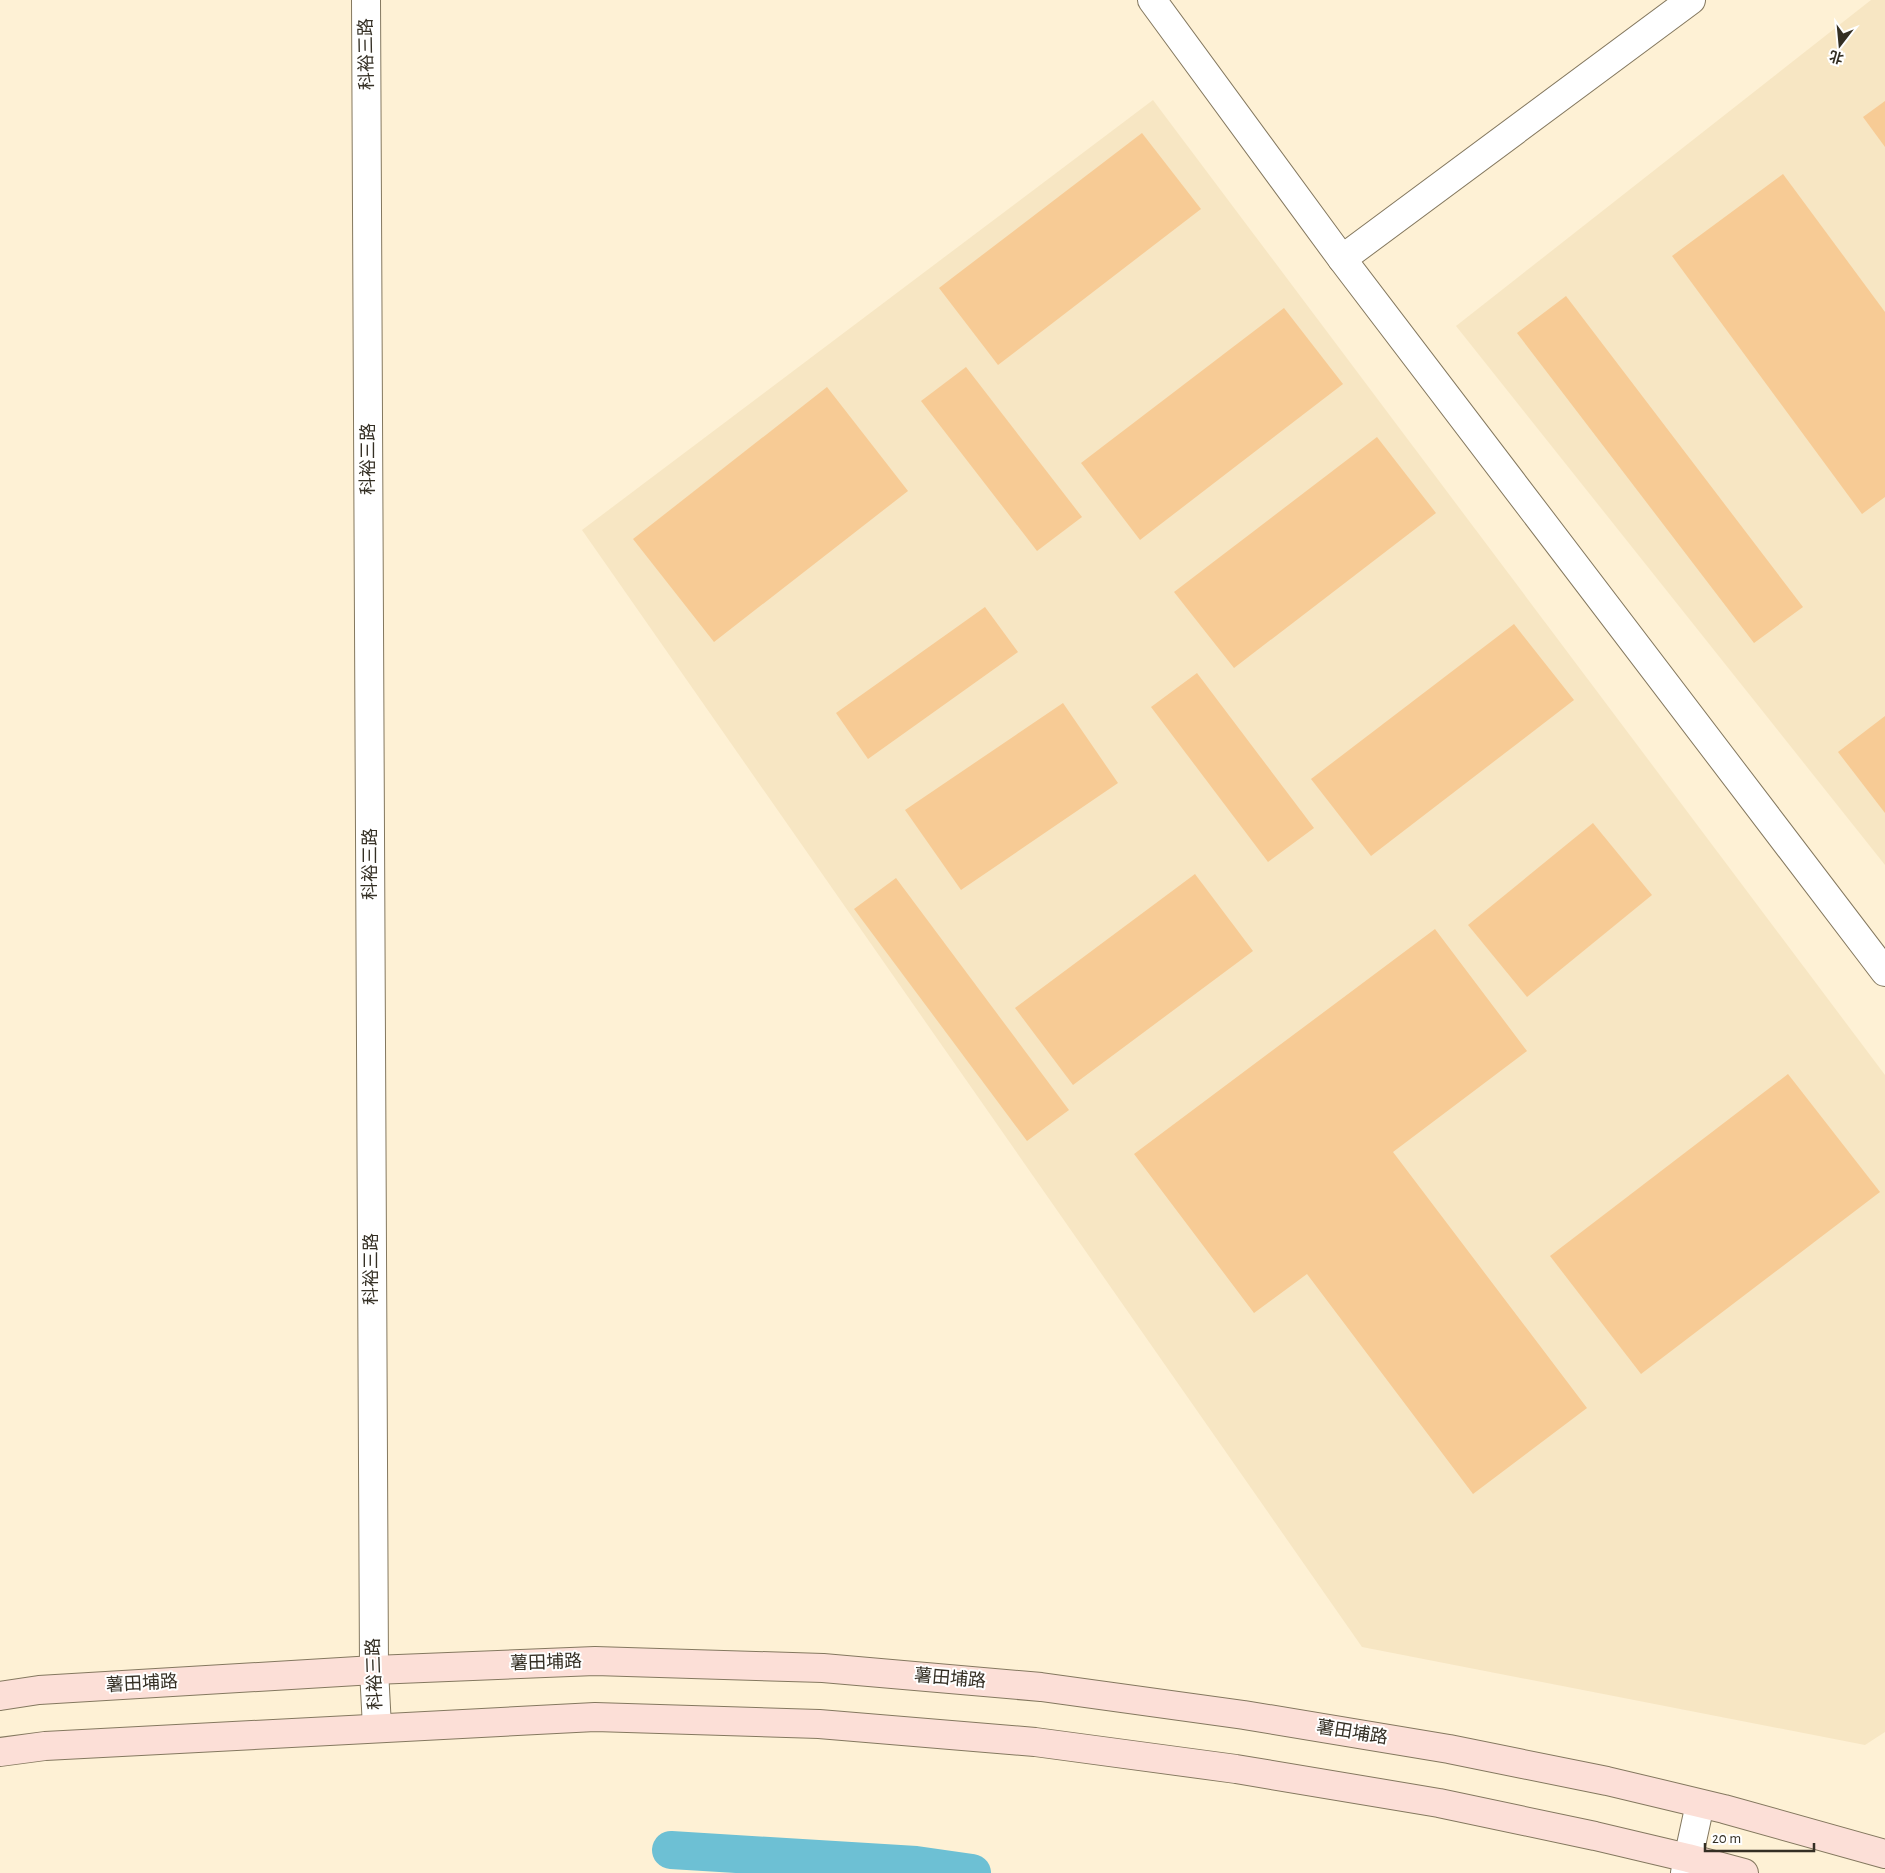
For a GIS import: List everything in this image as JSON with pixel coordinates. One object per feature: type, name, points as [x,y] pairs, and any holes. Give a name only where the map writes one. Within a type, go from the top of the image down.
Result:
[{"type":"street","name":"科裕三路","points":[[366,0],[374,1670],[377,1727]]},
{"type":"street","points":[[1152,0],[1342,259],[1885,972]]},
{"type":"street","points":[[1342,259],[1691,0]]},
{"type":"street","name":"薯田埔路","points":[[0,1696],[39,1690],[374,1670],[604,1661],[823,1668],[1041,1687],[1244,1715],[1449,1749],[1607,1781],[1885,1854]]},
{"type":"street","points":[[0,1752],[45,1746],[595,1717],[819,1724],[1035,1742],[1236,1769],[1439,1803],[1686,1865],[1744,1873]]},
{"type":"street","points":[[1686,1865],[1700,1804]]},
{"type":"shaded area","points":[[1871,0],[1885,0],[1885,865],[1456,326]]},
{"type":"shaded area","points":[[1153,100],[1885,1075],[1885,1732],[1865,1745],[1362,1647],[582,530]]},
{"type":"building","points":[[1885,101],[1885,147],[1863,117]]},
{"type":"building","points":[[1142,133],[1201,209],[998,365],[939,288]]},
{"type":"building","points":[[1783,174],[1885,312],[1885,497],[1862,514],[1672,256]]},
{"type":"building","points":[[1566,296],[1803,607],[1754,643],[1517,333]]},
{"type":"building","points":[[1284,308],[1343,384],[1140,540],[1081,463]]},
{"type":"building","points":[[966,367],[1082,517],[1037,551],[921,401]]},
{"type":"building","points":[[827,387],[908,491],[714,642],[633,539]]},
{"type":"building","points":[[1377,437],[1436,513],[1234,668],[1174,592]]},
{"type":"building","points":[[985,607],[1018,652],[868,759],[836,713]]},
{"type":"building","points":[[1514,624],[1574,700],[1371,856],[1311,779]]},
{"type":"building","points":[[1197,673],[1314,828],[1268,862],[1151,707]]},
{"type":"building","points":[[1063,703],[1118,783],[961,890],[905,810]]},
{"type":"building","points":[[1885,716],[1885,813],[1838,752]]},
{"type":"building","points":[[1593,823],[1652,895],[1527,997],[1468,925]]},
{"type":"building","points":[[1195,874],[1253,951],[1073,1085],[1015,1008]]},
{"type":"building","points":[[896,878],[1069,1110],[1027,1141],[854,909]]},
{"type":"building","points":[[1435,929],[1527,1051],[1393,1152],[1587,1408],[1473,1494],[1307,1274],[1254,1313],[1134,1154]]},
{"type":"building","points":[[1788,1074],[1880,1192],[1641,1374],[1550,1256]]},
{"type":"waterway","points":[[671,1850],[916,1865],[972,1873]]}]
